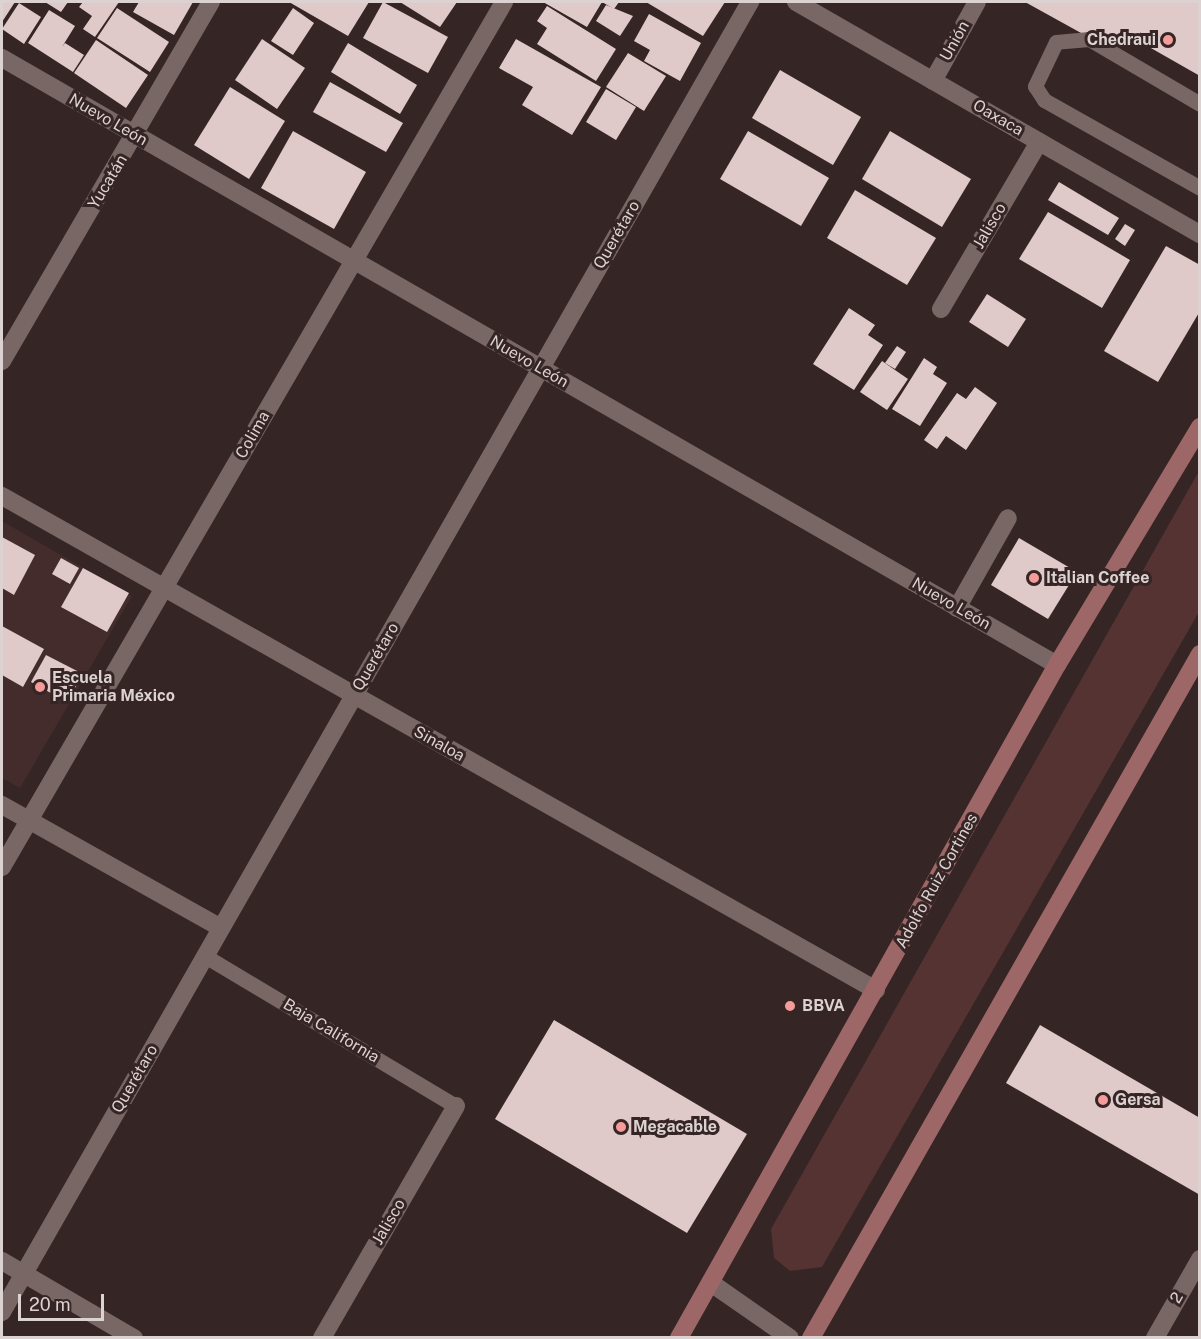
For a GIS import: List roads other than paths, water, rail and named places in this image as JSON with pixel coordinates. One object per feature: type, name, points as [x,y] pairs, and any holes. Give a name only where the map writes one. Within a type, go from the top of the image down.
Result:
[{"type":"main road","name":"Adolfo Ruiz Cortines","points":[[679,1338],[1057,665],[1200,427]]},
{"type":"main road","points":[[811,1338],[1200,654]]},
{"type":"street","name":"Yucatán","points":[[2,361],[211,2]]},
{"type":"street","name":"Colima","points":[[2,867],[504,2]]},
{"type":"street","name":"Querétaro","points":[[2,1312],[750,2]]},
{"type":"street","name":"Oaxaca","points":[[795,2],[1200,234]]},
{"type":"street","name":"Unión","points":[[933,81],[977,2]]},
{"type":"street","name":"Nuevo León","points":[[2,58],[1057,665]]},
{"type":"street","name":"Jalisco","points":[[941,309],[1040,142]]},
{"type":"street","name":"Sinaloa","points":[[2,496],[876,990]]},
{"type":"street","points":[[957,608],[1008,518]]},
{"type":"street","points":[[2,805],[221,928]]},
{"type":"street","name":"Jalisco","points":[[322,1338],[456,1106]]},
{"type":"street","name":"2","points":[[1155,1338],[1200,1259]]},
{"type":"street","points":[[2,1262],[134,1338]]},
{"type":"street","points":[[711,1284],[790,1338]]},
{"type":"lane","points":[[1200,104],[1089,39],[1056,42],[1035,86],[1044,100],[1200,188]]},
{"type":"lane","name":"Baja California","points":[[205,956],[456,1106]]},
{"type":"place","name":"Chedraui","points":[[1168,40]]},
{"type":"place","name":"Italian Coffee","points":[[1034,578]]},
{"type":"place","name":"Escuela Primaria México","points":[[40,687]]},
{"type":"place","name":"BBVA","points":[[790,1006]]},
{"type":"place","name":"Gersa","points":[[1103,1100]]},
{"type":"place","name":"Megacable","points":[[621,1127]]}]
